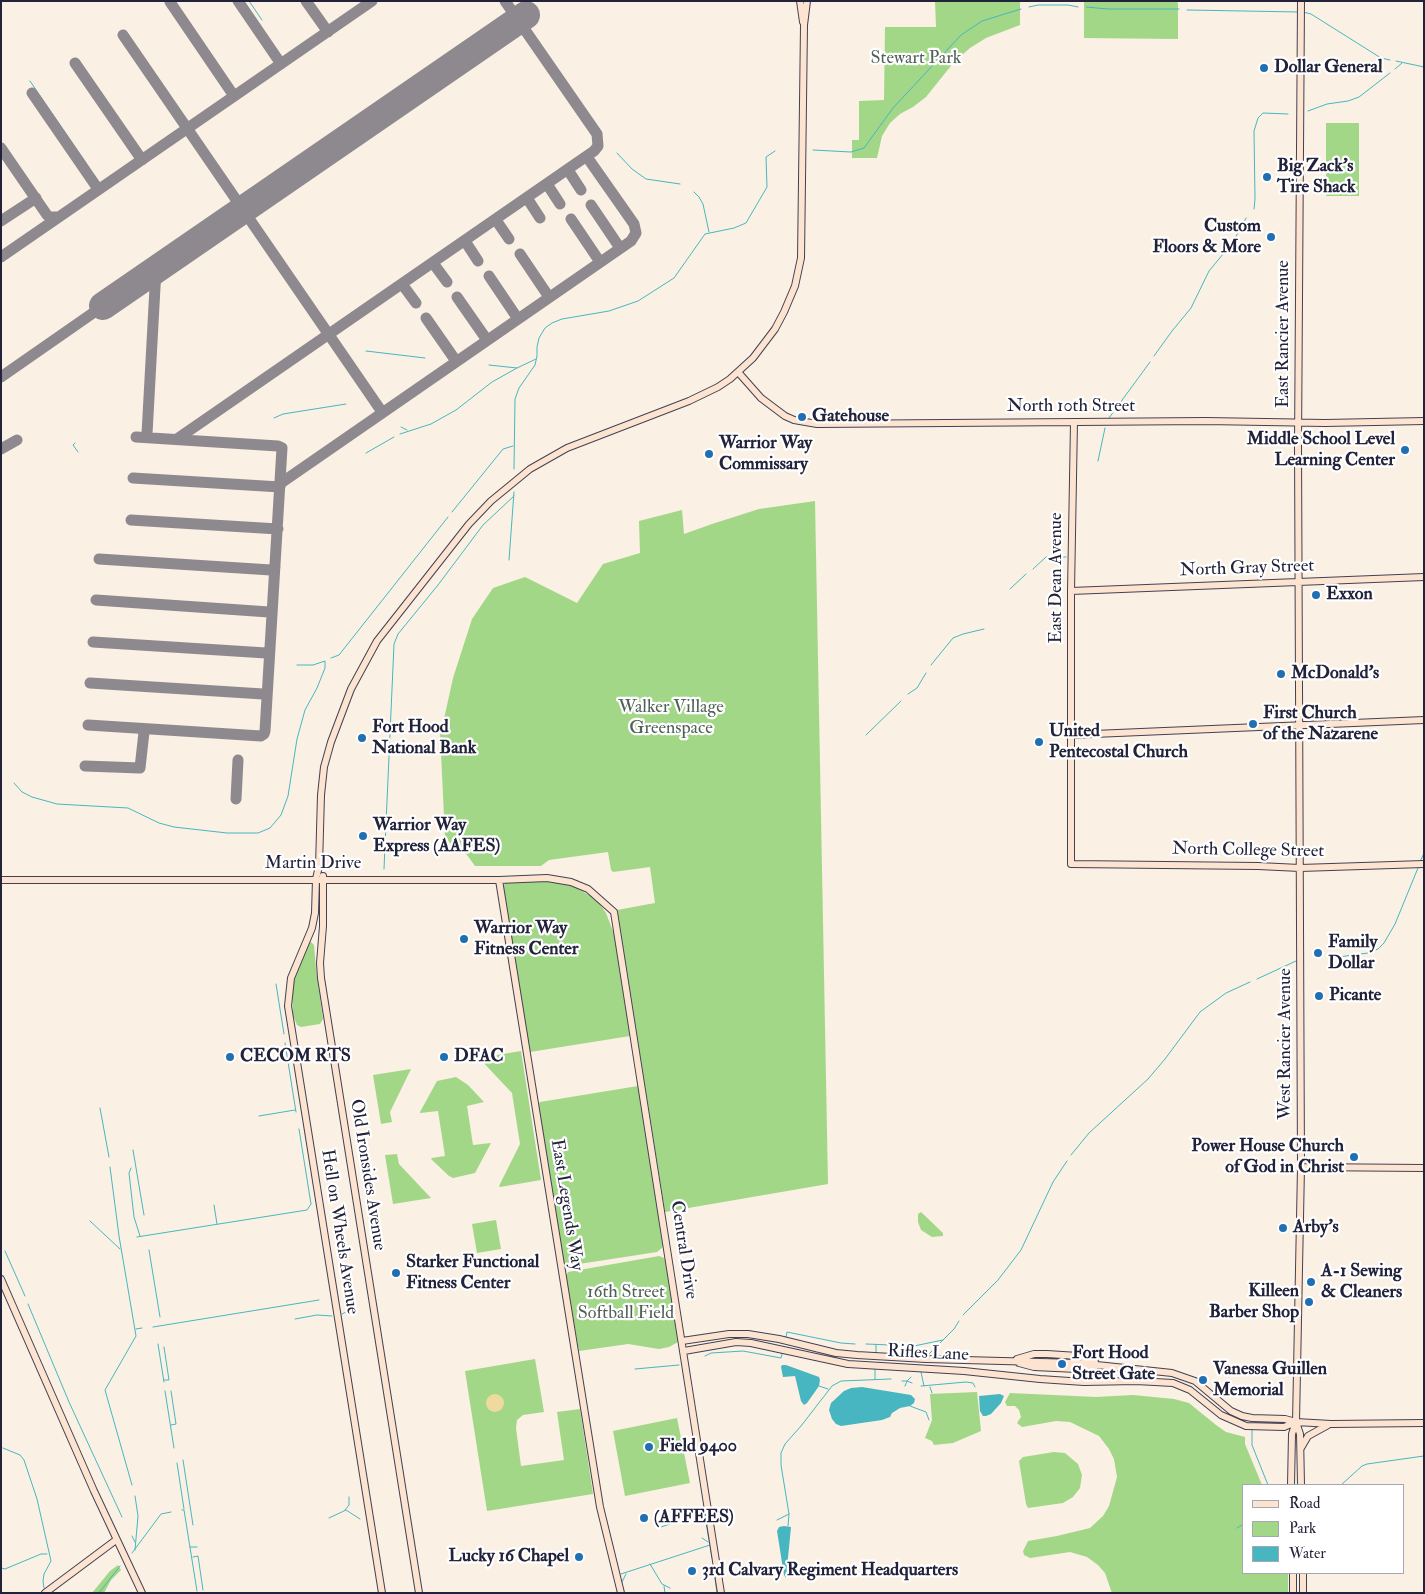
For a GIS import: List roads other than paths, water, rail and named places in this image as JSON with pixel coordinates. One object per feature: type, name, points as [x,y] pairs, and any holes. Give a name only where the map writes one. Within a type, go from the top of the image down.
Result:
[{"type":"street","points":[[800,1],[804,25]]},
{"type":"street","points":[[324,879],[319,866],[321,795],[324,767],[335,729],[350,689],[367,657],[383,633],[473,520],[512,482],[551,456],[580,442],[718,388],[760,351],[780,320],[795,286],[800,267],[803,233],[804,25],[807,1]]},
{"type":"street","name":"East Rancier Avenue","points":[[1300,726],[1301,1]]},
{"type":"street","name":"North 10th Street","points":[[738,372],[761,398],[786,416],[794,420],[817,424],[1424,421]]},
{"type":"street","name":"East Dean Avenue","points":[[1071,864],[1070,735],[1074,422]]},
{"type":"street","name":"North Gray Street","points":[[1071,591],[1424,577]]},
{"type":"street","points":[[1070,735],[1424,720]]},
{"type":"street","name":"West Rancier Avenue","points":[[1296,1422],[1301,1168],[1300,726]]},
{"type":"street","name":"North College Street","points":[[1071,864],[1300,868],[1424,864]]},
{"type":"street","name":"Hell on Wheels Avenue","points":[[319,866],[316,879],[314,920],[291,978],[288,996],[289,1016],[382,1593]]},
{"type":"street","name":"Martin Drive","points":[[1,880],[499,880],[547,878],[571,882],[588,890],[614,912]]},
{"type":"street","name":"Old Ironsides Avenue","points":[[324,879],[321,978],[419,1593]]},
{"type":"street","points":[[1,886],[10,880]]},
{"type":"street","name":"East Legends Way","points":[[499,880],[600,1507],[621,1593]]},
{"type":"street","name":"Central Drive","points":[[614,912],[721,1593]]},
{"type":"street","points":[[1301,1168],[1424,1168]]},
{"type":"street","points":[[1,1279],[116,1540],[142,1593]]},
{"type":"street","name":"Rifles Lane","points":[[682,1342],[729,1334],[748,1334],[857,1356],[1078,1363],[1172,1373],[1195,1381],[1231,1411],[1242,1416],[1252,1418],[1284,1418],[1296,1422]]},
{"type":"street","name":"Rifles Lane","points":[[684,1351],[736,1342],[751,1343],[848,1364],[964,1370],[1076,1382],[1173,1382],[1190,1390],[1221,1415],[1246,1426],[1284,1427],[1296,1422]]},
{"type":"street","points":[[1296,1422],[1331,1424],[1424,1423]]},
{"type":"street","points":[[1296,1422],[1300,1434],[1301,1484]]},
{"type":"street","points":[[1291,1484],[1292,1434],[1296,1422]]},
{"type":"street","points":[[1301,1448],[1308,1436],[1320,1428],[1331,1424]]},
{"type":"street","points":[[45,1593],[116,1540]]},
{"type":"street","points":[[1293,1574],[1293,1593]]},
{"type":"street","points":[[1303,1574],[1303,1593]]},
{"type":"water","points":[[782,1365],[819,1377],[819,1386],[804,1405],[801,1401],[795,1376],[783,1377]]},
{"type":"water","points":[[862,1387],[911,1395],[915,1399],[914,1403],[900,1408],[892,1413],[890,1417],[882,1420],[841,1426],[836,1424],[829,1410],[831,1403],[844,1391]]},
{"type":"water","points":[[1000,1394],[1004,1396],[1001,1403],[991,1414],[983,1416],[980,1411],[979,1396]]},
{"type":"water","points":[[779,1527],[791,1527],[786,1578],[777,1531]]},
{"type":"waterway","points":[[249,1],[262,20]]},
{"type":"waterway","points":[[1029,7],[1038,5],[1078,7]]},
{"type":"waterway","points":[[1086,7],[1108,9],[1179,9]]},
{"type":"waterway","points":[[813,150],[851,152],[864,148],[893,108],[961,35],[982,21],[1021,9]]},
{"type":"waterway","points":[[1187,10],[1299,12]]},
{"type":"waterway","points":[[1303,12],[1311,14],[1381,58],[1390,60]]},
{"type":"waterway","points":[[1396,61],[1424,67]]},
{"type":"waterway","points":[[1395,69],[1402,63]]},
{"type":"waterway","points":[[1308,111],[1327,104],[1348,101],[1359,97],[1390,73]]},
{"type":"waterway","points":[[30,81],[86,163]]},
{"type":"waterway","points":[[1254,209],[1254,131],[1258,118],[1263,113],[1288,114]]},
{"type":"waterway","points":[[514,469],[515,399],[519,388],[535,365],[539,338],[545,328],[562,319],[609,311],[638,301],[674,278],[705,234],[734,228],[746,223],[767,187],[766,157],[775,151]]},
{"type":"waterway","points":[[617,153],[632,169],[646,179],[680,184]]},
{"type":"waterway","points":[[694,192],[703,204],[709,232]]},
{"type":"waterway","points":[[1154,356],[1191,308],[1209,271],[1233,242],[1246,218]]},
{"type":"waterway","points":[[366,351],[425,358]]},
{"type":"waterway","points":[[489,365],[517,368],[536,359]]},
{"type":"waterway","points":[[1109,418],[1150,362]]},
{"type":"waterway","points":[[400,434],[431,424],[456,410],[492,382],[517,368]]},
{"type":"waterway","points":[[274,418],[283,414],[346,404]]},
{"type":"waterway","points":[[401,427],[407,430]]},
{"type":"waterway","points":[[1098,461],[1105,428]]},
{"type":"waterway","points":[[366,453],[394,437]]},
{"type":"waterway","points":[[75,443],[73,445],[78,452]]},
{"type":"waterway","points":[[452,512],[503,449],[513,446]]},
{"type":"waterway","points":[[509,560],[514,492]]},
{"type":"waterway","points":[[384,869],[394,644],[398,634],[483,525],[514,496]]},
{"type":"waterway","points":[[331,658],[339,655],[448,517]]},
{"type":"waterway","points":[[1033,569],[1046,557],[1066,557]]},
{"type":"waterway","points":[[1010,589],[1026,574]]},
{"type":"waterway","points":[[931,665],[953,638],[984,629]]},
{"type":"waterway","points":[[14,783],[22,792],[32,797],[57,804],[128,808],[159,823],[174,827],[227,833],[258,833],[270,828],[281,815],[288,796],[297,739],[305,710],[325,668],[325,661],[313,665],[297,665]]},
{"type":"waterway","points":[[908,694],[917,688],[926,673]]},
{"type":"waterway","points":[[866,735],[901,701]]},
{"type":"waterway","points":[[1420,862],[1424,853]]},
{"type":"waterway","points":[[1331,958],[1368,953],[1378,949],[1384,943],[1395,924],[1418,868]]},
{"type":"waterway","points":[[1257,979],[1296,961]]},
{"type":"waterway","points":[[1071,1155],[1089,1133],[1148,1079],[1200,1012],[1226,993],[1250,982]]},
{"type":"waterway","points":[[276,984],[284,1034]]},
{"type":"waterway","points":[[285,1043],[296,1112]]},
{"type":"waterway","points":[[100,1108],[109,1157]]},
{"type":"waterway","points":[[259,1116],[295,1110]]},
{"type":"waterway","points":[[137,1237],[307,1210],[311,1204],[299,1129]]},
{"type":"waterway","points":[[133,1150],[144,1215]]},
{"type":"waterway","points":[[963,1315],[998,1280],[1021,1250],[1053,1182],[1067,1161]]},
{"type":"waterway","points":[[110,1167],[119,1236],[136,1336],[105,1390],[132,1485]]},
{"type":"waterway","points":[[131,1168],[129,1173],[134,1217],[140,1236]]},
{"type":"waterway","points":[[214,1205],[217,1224]]},
{"type":"waterway","points":[[90,1221],[120,1249]]},
{"type":"waterway","points":[[149,1250],[160,1317]]},
{"type":"waterway","points":[[5,1251],[25,1296]]},
{"type":"waterway","points":[[153,1327],[319,1300]]},
{"type":"waterway","points":[[28,1304],[69,1402],[122,1517]]},
{"type":"waterway","points":[[342,1314],[346,1312]]},
{"type":"waterway","points":[[295,1319],[317,1315],[332,1316]]},
{"type":"waterway","points":[[929,1354],[954,1329],[959,1321]]},
{"type":"waterway","points":[[136,1329],[142,1328]]},
{"type":"waterway","points":[[786,1337],[787,1332],[855,1344]]},
{"type":"waterway","points":[[866,1344],[914,1346],[943,1340]]},
{"type":"waterway","points":[[158,1344],[164,1382]]},
{"type":"waterway","points":[[876,1345],[876,1353]]},
{"type":"waterway","points":[[164,1347],[169,1380],[164,1380]]},
{"type":"waterway","points":[[705,1356],[711,1353],[743,1351],[781,1358],[782,1354]]},
{"type":"waterway","points":[[635,1369],[679,1365]]},
{"type":"waterway","points":[[875,1369],[875,1379]]},
{"type":"waterway","points":[[921,1372],[924,1386]]},
{"type":"waterway","points":[[902,1381],[907,1381],[911,1377]]},
{"type":"waterway","points":[[777,1520],[789,1514],[781,1465],[781,1453],[785,1444],[832,1386],[841,1381],[891,1379]]},
{"type":"waterway","points":[[905,1386],[907,1381],[912,1383]]},
{"type":"waterway","points":[[921,1386],[966,1382],[973,1383],[975,1387]]},
{"type":"waterway","points":[[819,1386],[828,1389]]},
{"type":"waterway","points":[[930,1387],[932,1393]]},
{"type":"waterway","points":[[165,1391],[174,1448]]},
{"type":"waterway","points":[[171,1391],[176,1424],[171,1425]]},
{"type":"waterway","points":[[910,1406],[926,1412],[929,1420]]},
{"type":"waterway","points":[[1252,1430],[1252,1445],[1268,1484]]},
{"type":"waterway","points":[[3,1448],[20,1455],[24,1460],[37,1499],[51,1561],[44,1574],[44,1588]]},
{"type":"waterway","points":[[1342,1484],[1362,1466],[1367,1464],[1424,1456]]},
{"type":"waterway","points":[[183,1460],[193,1525]]},
{"type":"waterway","points":[[177,1463],[184,1509]]},
{"type":"waterway","points":[[135,1496],[138,1516],[135,1550]]},
{"type":"waterway","points":[[345,1510],[349,1505],[349,1497]]},
{"type":"waterway","points":[[182,1510],[184,1510],[197,1591]]},
{"type":"waterway","points":[[329,1518],[346,1510],[360,1519]]},
{"type":"waterway","points":[[704,1510],[712,1558]]},
{"type":"waterway","points":[[132,1553],[161,1514],[171,1512]]},
{"type":"waterway","points":[[661,1527],[703,1513]]},
{"type":"waterway","points":[[788,1526],[789,1514]]},
{"type":"waterway","points":[[1237,1528],[1242,1525]]},
{"type":"waterway","points":[[132,1536],[135,1542]]},
{"type":"waterway","points":[[702,1538],[708,1542]]},
{"type":"waterway","points":[[621,1574],[710,1545]]},
{"type":"waterway","points":[[190,1547],[197,1547]]},
{"type":"waterway","points":[[1,1568],[5,1569],[41,1554],[47,1554]]},
{"type":"waterway","points":[[193,1557],[198,1556],[203,1590]]},
{"type":"waterway","points":[[650,1564],[662,1584],[670,1588]]},
{"type":"waterway","points":[[99,1593],[120,1566]]},
{"type":"waterway","points":[[714,1571],[717,1593]]},
{"type":"waterway","points":[[622,1582],[626,1574]]},
{"type":"waterway","points":[[664,1586],[665,1593]]},
{"type":"place","name":"Dollar General","points":[[1264,68]]},
{"type":"place","name":"Big Zack's Tire Shack","points":[[1267,177]]},
{"type":"place","name":"Custom Floors & More","points":[[1271,237]]},
{"type":"place","name":"Gatehouse","points":[[802,417]]},
{"type":"place","name":"Middle School Level Learning Center","points":[[1405,450]]},
{"type":"place","name":"Warrior Way Commissary","points":[[709,454]]},
{"type":"place","name":"Exxon","points":[[1316,595]]},
{"type":"place","name":"McDonald's","points":[[1281,674]]},
{"type":"place","name":"First Church of the Nazarene","points":[[1253,724]]},
{"type":"place","name":"Fort Hood National Bank","points":[[362,738]]},
{"type":"place","name":"United Pentecostal Church","points":[[1039,742]]},
{"type":"place","name":"Warrior Way Express (AAFES)","points":[[363,836]]},
{"type":"place","name":"Warrior Way Fitness Center","points":[[464,939]]},
{"type":"place","name":"Family Dollar","points":[[1318,953]]},
{"type":"place","name":"Picante","points":[[1319,996]]},
{"type":"place","name":"CECOM RTS","points":[[230,1057]]},
{"type":"place","name":"DFAC","points":[[444,1057]]},
{"type":"place","name":"Power House Church of God in Christ","points":[[1354,1157]]},
{"type":"place","name":"Arby's","points":[[1283,1228]]},
{"type":"place","name":"Starker Functional Fitness Center","points":[[396,1273]]},
{"type":"place","name":"A-1 Sewing & Cleaners","points":[[1311,1282]]},
{"type":"place","name":"Killeen Barber Shop","points":[[1309,1302]]},
{"type":"place","name":"Fort Hood Street Gate","points":[[1062,1364]]},
{"type":"place","name":"Vanessa Guillen Memorial","points":[[1203,1380]]},
{"type":"place","name":"Field 9400","points":[[649,1447]]},
{"type":"place","name":"(AFFEES)","points":[[644,1518]]},
{"type":"place","name":"Lucky 16 Chapel","points":[[579,1557]]},
{"type":"place","name":"3rd Calvary Regiment Headquarters","points":[[692,1571]]},
{"type":"park label","name":"Stewart Park","points":[[916,59]]},
{"type":"park label","name":"Walker Village Greenspace","points":[[671,718]]},
{"type":"park label","name":"16th Street Softball Field","points":[[626,1304]]}]
